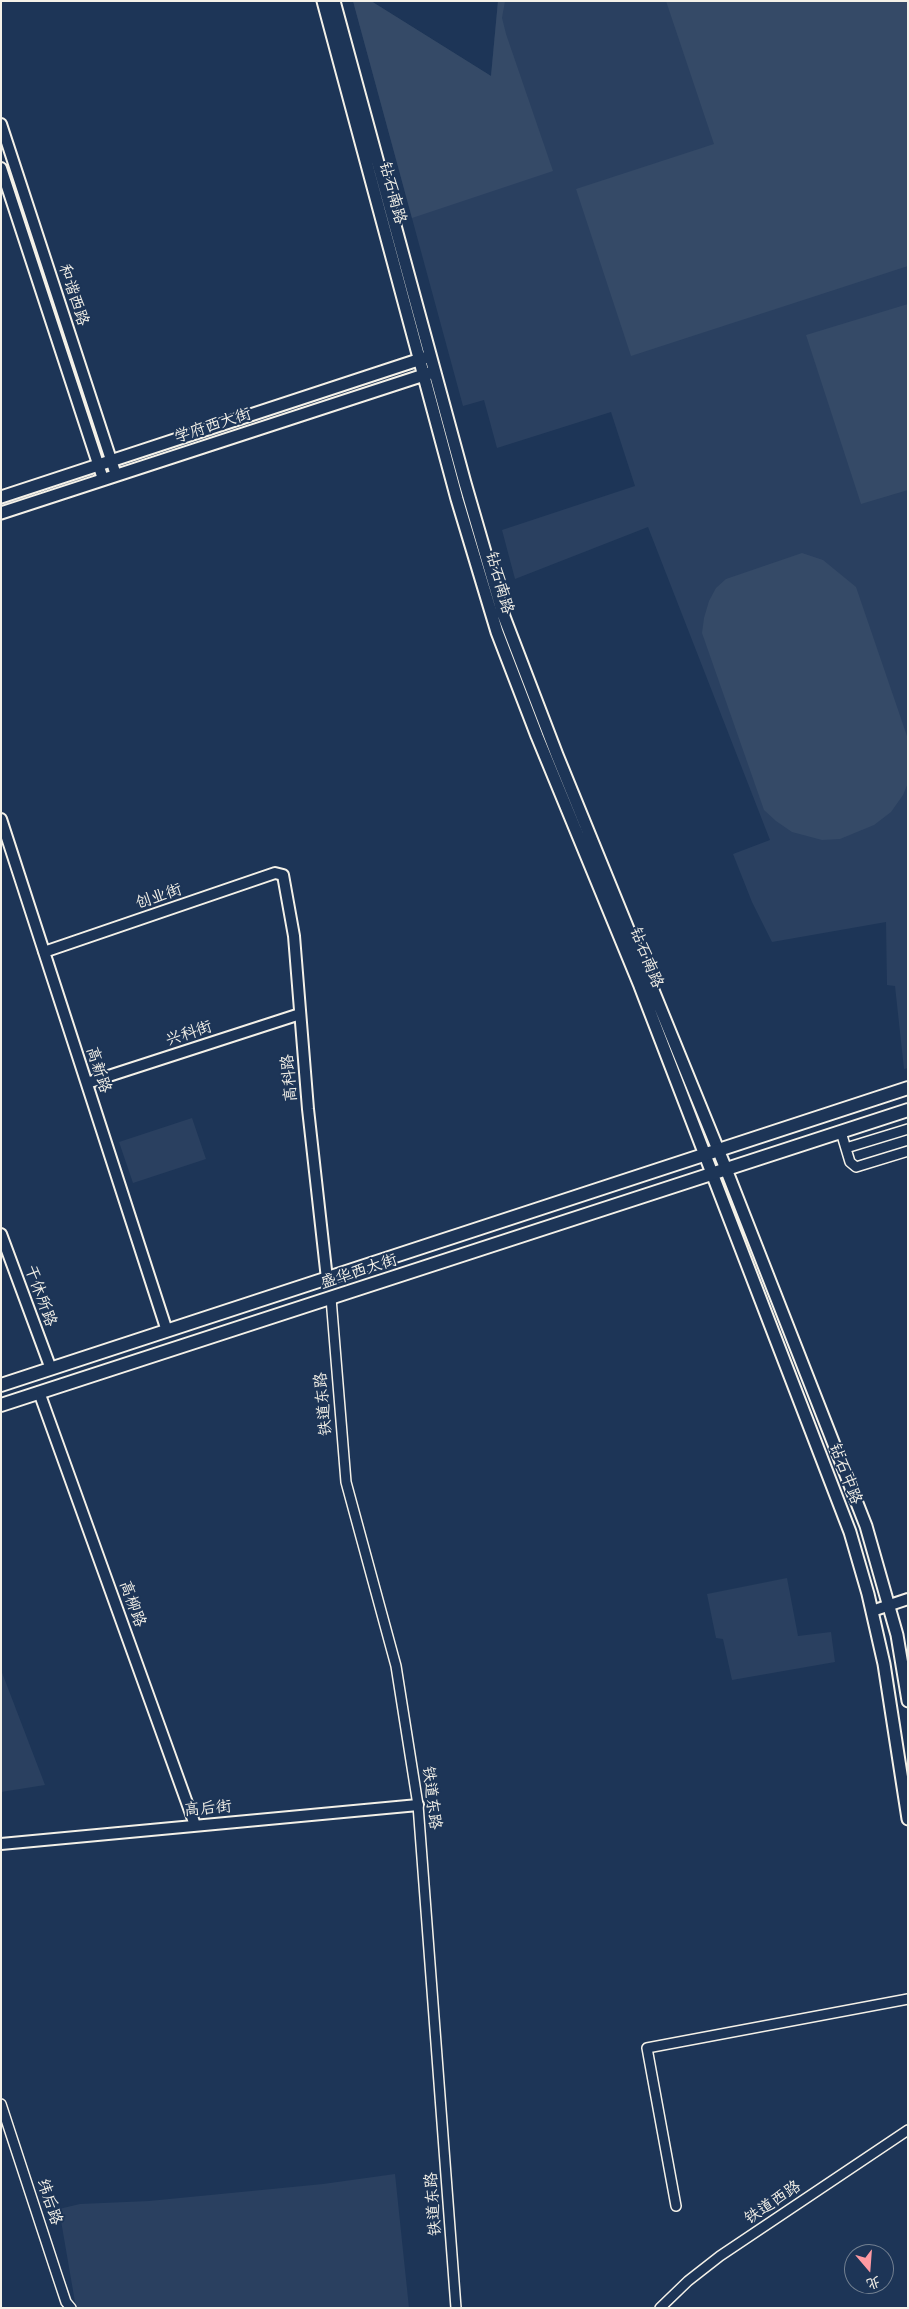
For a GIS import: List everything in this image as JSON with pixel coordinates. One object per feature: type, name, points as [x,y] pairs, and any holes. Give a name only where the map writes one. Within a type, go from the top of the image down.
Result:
[{"type":"main road","name":"钻石南路","points":[[323,1],[426,358]]},
{"type":"main road","name":"钻石南路","points":[[334,1],[430,373],[493,584],[518,657],[718,1149]]},
{"type":"main road","name":"学府西大街","points":[[1,497],[426,358]]},
{"type":"main road","name":"钻石南路","points":[[430,373],[457,499],[497,632],[540,745],[640,986],[704,1154]]},
{"type":"main road","name":"学府西大街","points":[[1,513],[430,373]]},
{"type":"main road","name":"盛华西大街","points":[[1,1385],[908,1088]]},
{"type":"main road","name":"盛华西大街","points":[[1,1405],[908,1110]]},
{"type":"main road","name":"钻石中路","points":[[718,1149],[863,1518],[898,1634],[908,1701]]},
{"type":"main road","name":"钻石中路","points":[[704,1154],[850,1532],[872,1611],[884,1664],[908,1819]]},
{"type":"main road","points":[[519,1216],[525,1236]]},
{"type":"street","name":"和谐西路","points":[[1,124],[116,475]]},
{"type":"street","name":"和谐西路","points":[[1,168],[104,479]]},
{"type":"street","name":"高新路","points":[[1,819],[167,1331]]},
{"type":"street","name":"创业街","points":[[44,952],[275,873],[283,875]]},
{"type":"street","name":"高科路","points":[[283,875],[286,881],[294,936],[308,1109],[327,1279]]},
{"type":"street","name":"兴科街","points":[[87,1084],[300,1014]]},
{"type":"street","points":[[846,1148],[908,1129]]},
{"type":"street","points":[[841,1132],[850,1162],[856,1166],[908,1151]]},
{"type":"street","name":"干休所路","points":[[1,1234],[51,1369]]},
{"type":"street","name":"铁道东路","points":[[331,1298],[346,1482],[396,1666],[418,1805],[456,2308]]},
{"type":"street","name":"高柳路","points":[[40,1392],[195,1825]]},
{"type":"street","points":[[872,1611],[908,1599]]},
{"type":"street","name":"高后街","points":[[1,1844],[418,1805]]},
{"type":"street","points":[[676,2206],[647,2048],[908,1999]]},
{"type":"street","name":"纬后路","points":[[1,2104],[56,2275],[66,2302],[71,2308]]},
{"type":"street","name":"铁道西路","points":[[660,2308],[688,2281],[720,2256],[908,2130]]},
{"type":"shaded area","points":[[353,1],[371,1],[491,76],[498,1],[908,1],[908,1068],[904,1069],[895,986],[887,985],[886,922],[772,942],[752,902],[733,854],[770,840],[648,527],[515,579],[502,530],[635,486],[611,412],[497,448],[484,400],[463,406]]},
{"type":"shaded area","points":[[353,1],[371,1],[491,76],[498,1],[505,1],[502,18],[506,34],[553,171],[412,218]]},
{"type":"shaded area","points":[[666,1],[908,1],[908,266],[631,356],[576,189],[714,144]]},
{"type":"shaded area","points":[[908,304],[908,490],[861,504],[806,335]]},
{"type":"shaded area","points":[[802,553],[823,560],[856,587],[908,739],[908,783],[903,795],[891,812],[874,825],[840,839],[822,840],[792,832],[764,810],[702,633],[709,601],[716,588],[726,579]]},
{"type":"shaded area","points":[[192,1118],[206,1159],[133,1183],[119,1142]]},
{"type":"shaded area","points":[[787,1578],[798,1636],[831,1632],[835,1662],[732,1680],[723,1639],[716,1638],[707,1594]]},
{"type":"shaded area","points":[[1,1670],[45,1785],[1,1792]]},
{"type":"shaded area","points":[[395,2174],[409,2308],[76,2308],[59,2209],[80,2204],[149,2201],[323,2184]]}]
